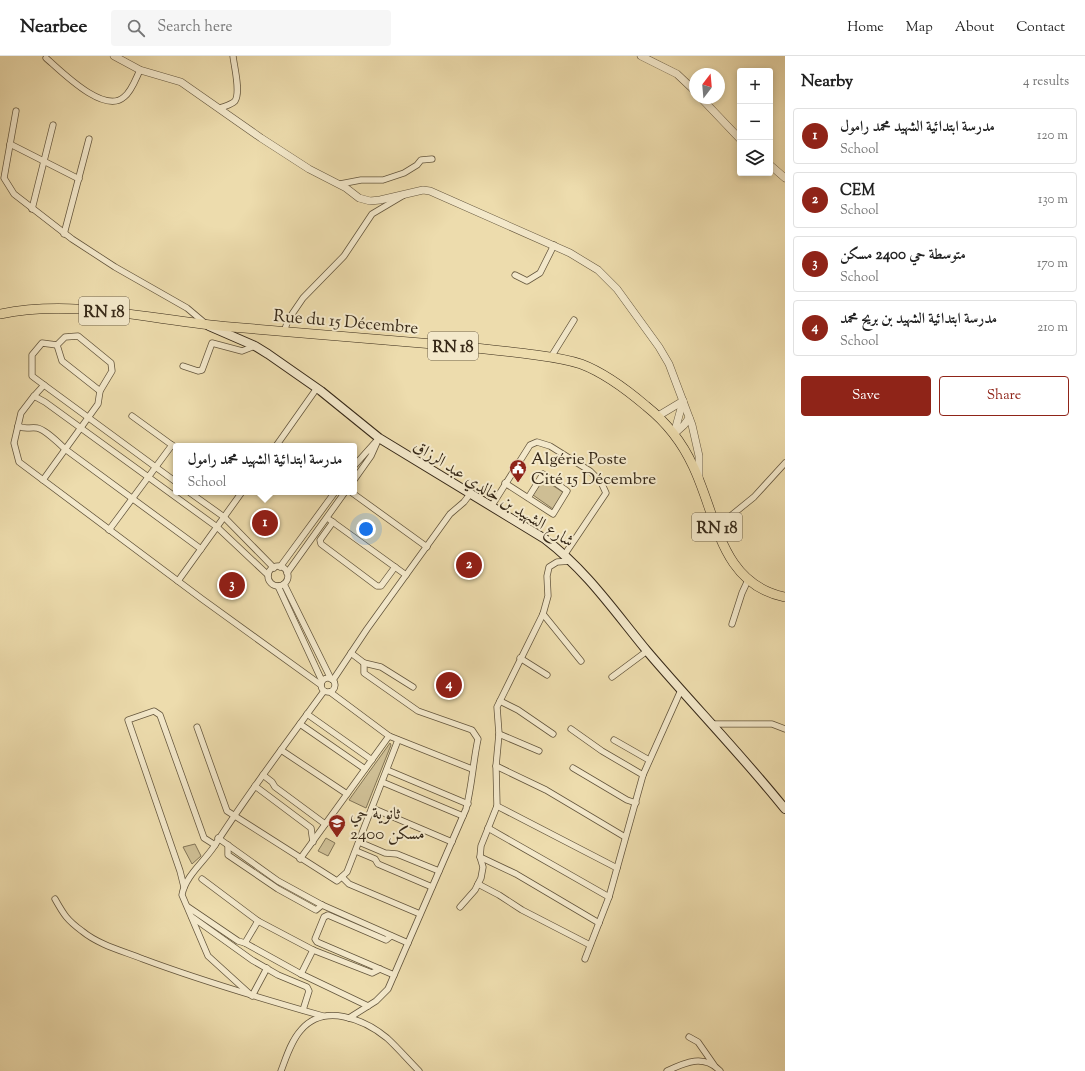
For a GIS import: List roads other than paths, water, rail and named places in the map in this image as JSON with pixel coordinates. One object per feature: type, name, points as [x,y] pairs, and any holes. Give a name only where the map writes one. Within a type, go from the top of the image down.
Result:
[{"type":"main road","name":"Rue du 15 Décembre","points":[[0,314],[15,311],[73,309],[127,313],[208,325],[497,349],[551,357],[580,364],[623,388],[658,416],[674,434],[693,464],[727,555],[737,569],[748,580],[762,589],[785,597]]},
{"type":"main road","name":"شارع الشهيد بن خالدي عبد الرزاق","points":[[208,325],[255,346],[317,388],[379,438],[545,539],[565,554],[572,560],[647,651],[785,809]]},
{"type":"street","points":[[114,56],[140,70],[181,82],[261,138],[309,169],[340,184],[359,198],[370,201],[423,190],[430,191],[554,245],[598,270],[617,289],[659,347],[669,364],[689,418],[699,456],[699,480]]},
{"type":"street","points":[[220,108],[234,101],[237,97],[233,56]]},
{"type":"street","points":[[641,56],[676,74],[689,86]]},
{"type":"street","points":[[46,58],[92,96],[106,101],[116,101],[124,98],[140,70]]},
{"type":"street","points":[[707,104],[737,136]]},
{"type":"street","points":[[16,111],[4,178],[14,194],[64,234],[115,267],[187,308],[208,325]]},
{"type":"street","points":[[32,209],[53,124]]},
{"type":"street","points":[[64,234],[89,139]]},
{"type":"street","points":[[10,144],[78,178]]},
{"type":"street","points":[[340,184],[361,180],[383,180],[404,173],[417,165],[421,160],[432,158]]},
{"type":"street","points":[[773,168],[785,178]]},
{"type":"street","points":[[284,332],[288,320],[303,298],[344,256],[372,214],[407,193]]},
{"type":"street","points":[[515,275],[527,281],[540,273],[554,245]]},
{"type":"street","points":[[551,357],[574,320]]},
{"type":"street","points":[[43,480],[98,404],[100,391],[112,371],[111,363],[78,336],[65,337],[57,345]]},
{"type":"street","points":[[57,345],[42,343],[32,354],[32,376],[173,480]]},
{"type":"street","points":[[183,366],[198,371],[202,370],[212,343],[242,351],[255,346]]},
{"type":"street","points":[[57,345],[62,361],[100,391]]},
{"type":"street","points":[[44,385],[21,413],[14,443],[19,462],[178,581],[390,736],[472,769]]},
{"type":"street","points":[[278,443],[317,388]]},
{"type":"street","points":[[34,396],[173,495]]},
{"type":"street","points":[[658,416],[683,401]]},
{"type":"street","points":[[674,434],[683,401]]},
{"type":"street","points":[[132,416],[173,445]]},
{"type":"street","points":[[674,434],[689,418]]},
{"type":"street","points":[[18,426],[24,429],[38,428],[201,549]]},
{"type":"street","points":[[357,463],[379,438]]},
{"type":"street","points":[[357,476],[371,456],[379,438]]},
{"type":"street","points":[[491,507],[530,444],[537,442],[550,446],[590,471],[601,482],[606,493],[565,554]]},
{"type":"street","points":[[109,530],[156,467],[173,447]]},
{"type":"street","points":[[717,527],[754,497],[785,463]]},
{"type":"street","points":[[505,483],[528,498],[553,514],[568,491],[543,474],[528,498]]},
{"type":"street","points":[[252,996],[208,956],[182,896],[184,887],[215,845],[233,816],[300,724],[322,685],[332,679],[450,514],[464,502],[470,494]]},
{"type":"street","points":[[173,495],[217,527],[268,575],[270,582],[278,586],[322,685]]},
{"type":"street","points":[[193,495],[224,518],[277,567],[287,572]]},
{"type":"street","points":[[178,581],[224,518],[239,495]]},
{"type":"street","points":[[268,575],[277,567],[333,495]]},
{"type":"street","points":[[278,586],[284,584],[288,579],[287,572],[343,495]]},
{"type":"street","points":[[355,495],[427,546]]},
{"type":"street","points":[[327,518],[406,575]]},
{"type":"street","points":[[333,522],[320,540],[321,544],[377,586],[381,586],[395,567]]},
{"type":"street","points":[[460,907],[478,884],[483,867],[480,857],[481,846],[497,806],[496,766],[499,734],[497,707],[543,614],[548,596],[547,576],[549,568],[557,562],[572,560]]},
{"type":"street","points":[[732,624],[748,580]]},
{"type":"street","points":[[284,584],[332,679],[335,687],[330,692]]},
{"type":"street","points":[[543,614],[581,661]]},
{"type":"street","points":[[612,677],[647,651]]},
{"type":"street","points":[[351,653],[364,663],[381,667],[413,687]]},
{"type":"street","points":[[520,658],[547,675]]},
{"type":"street","points":[[349,1018],[376,1001],[388,989],[468,804],[472,783],[472,769],[478,739],[472,730],[418,711],[364,673],[364,663]]},
{"type":"street","points":[[585,959],[609,897],[643,775],[681,690]]},
{"type":"street","points":[[500,701],[518,710],[553,734]]},
{"type":"street","points":[[184,887],[180,871],[128,720],[154,711],[160,715],[204,838],[215,845]]},
{"type":"street","points":[[306,714],[372,760]]},
{"type":"street","points":[[300,724],[365,769]]},
{"type":"street","points":[[712,724],[772,724],[785,729]]},
{"type":"street","points":[[197,727],[227,811],[300,859],[337,881],[347,872],[398,740]]},
{"type":"street","points":[[571,729],[602,751],[643,775]]},
{"type":"street","points":[[499,734],[539,751]]},
{"type":"street","points":[[300,859],[390,736]]},
{"type":"street","points":[[614,740],[649,760]]},
{"type":"street","points":[[281,750],[347,794]]},
{"type":"street","points":[[496,766],[546,790],[626,837]]},
{"type":"street","points":[[573,768],[626,800],[636,803]]},
{"type":"street","points":[[387,770],[468,804]]},
{"type":"street","points":[[263,775],[272,782],[275,787],[325,824]]},
{"type":"street","points":[[382,782],[463,816]]},
{"type":"street","points":[[255,786],[311,828],[313,842]]},
{"type":"street","points":[[497,806],[617,868]]},
{"type":"street","points":[[372,808],[452,842]]},
{"type":"street","points":[[488,828],[609,897]]},
{"type":"street","points":[[218,838],[228,845],[228,855],[278,889],[316,910],[322,905],[408,943]]},
{"type":"street","points":[[359,842],[379,851],[397,854],[440,871]]},
{"type":"street","points":[[356,851],[375,859],[378,864],[432,887]]},
{"type":"street","points":[[375,859],[379,851]]},
{"type":"street","points":[[480,857],[519,875],[599,923]]},
{"type":"street","points":[[342,877],[349,884],[420,914]]},
{"type":"street","points":[[202,879],[258,921],[313,950],[372,973],[380,969]]},
{"type":"street","points":[[478,884],[499,895],[522,910],[590,945]]},
{"type":"street","points":[[55,899],[66,918],[83,932],[99,941],[165,967],[252,996],[323,1016],[337,1015],[349,1018],[380,1033],[419,1071]]},
{"type":"street","points":[[187,906],[238,941],[245,943],[301,974],[368,1006]]},
{"type":"street","points":[[391,936],[386,940],[328,916],[324,917],[315,939],[317,942],[394,975]]},
{"type":"street","points":[[191,917],[252,960],[306,987],[309,991],[302,1010]]},
{"type":"street","points":[[245,943],[258,921]]},
{"type":"street","points":[[301,974],[313,950]]},
{"type":"street","points":[[252,996],[267,968]]},
{"type":"street","points":[[281,1071],[301,1029],[323,1016]]},
{"type":"street","points":[[689,1037],[698,1042],[720,1071]]},
{"type":"street","points":[[667,1071],[690,1060],[699,1060],[715,1066]]},
{"type":"place","name":"Algérie Poste Cité 15 Décembre","points":[[518,483]]},
{"type":"place","name":"مدرسة ابتدائية الشهيد محمد رامول","points":[[265,523]]},
{"type":"place","name":"CEM","points":[[469,565]]},
{"type":"place","name":"متوسطة حي 2400 مسكن","points":[[232,585]]},
{"type":"place","name":"مدرسة ابتدائية الشهيد بن بريح محمد","points":[[449,685]]},
{"type":"place","name":"ثانوية حي 2400 مسكن","points":[[337,838]]}]
